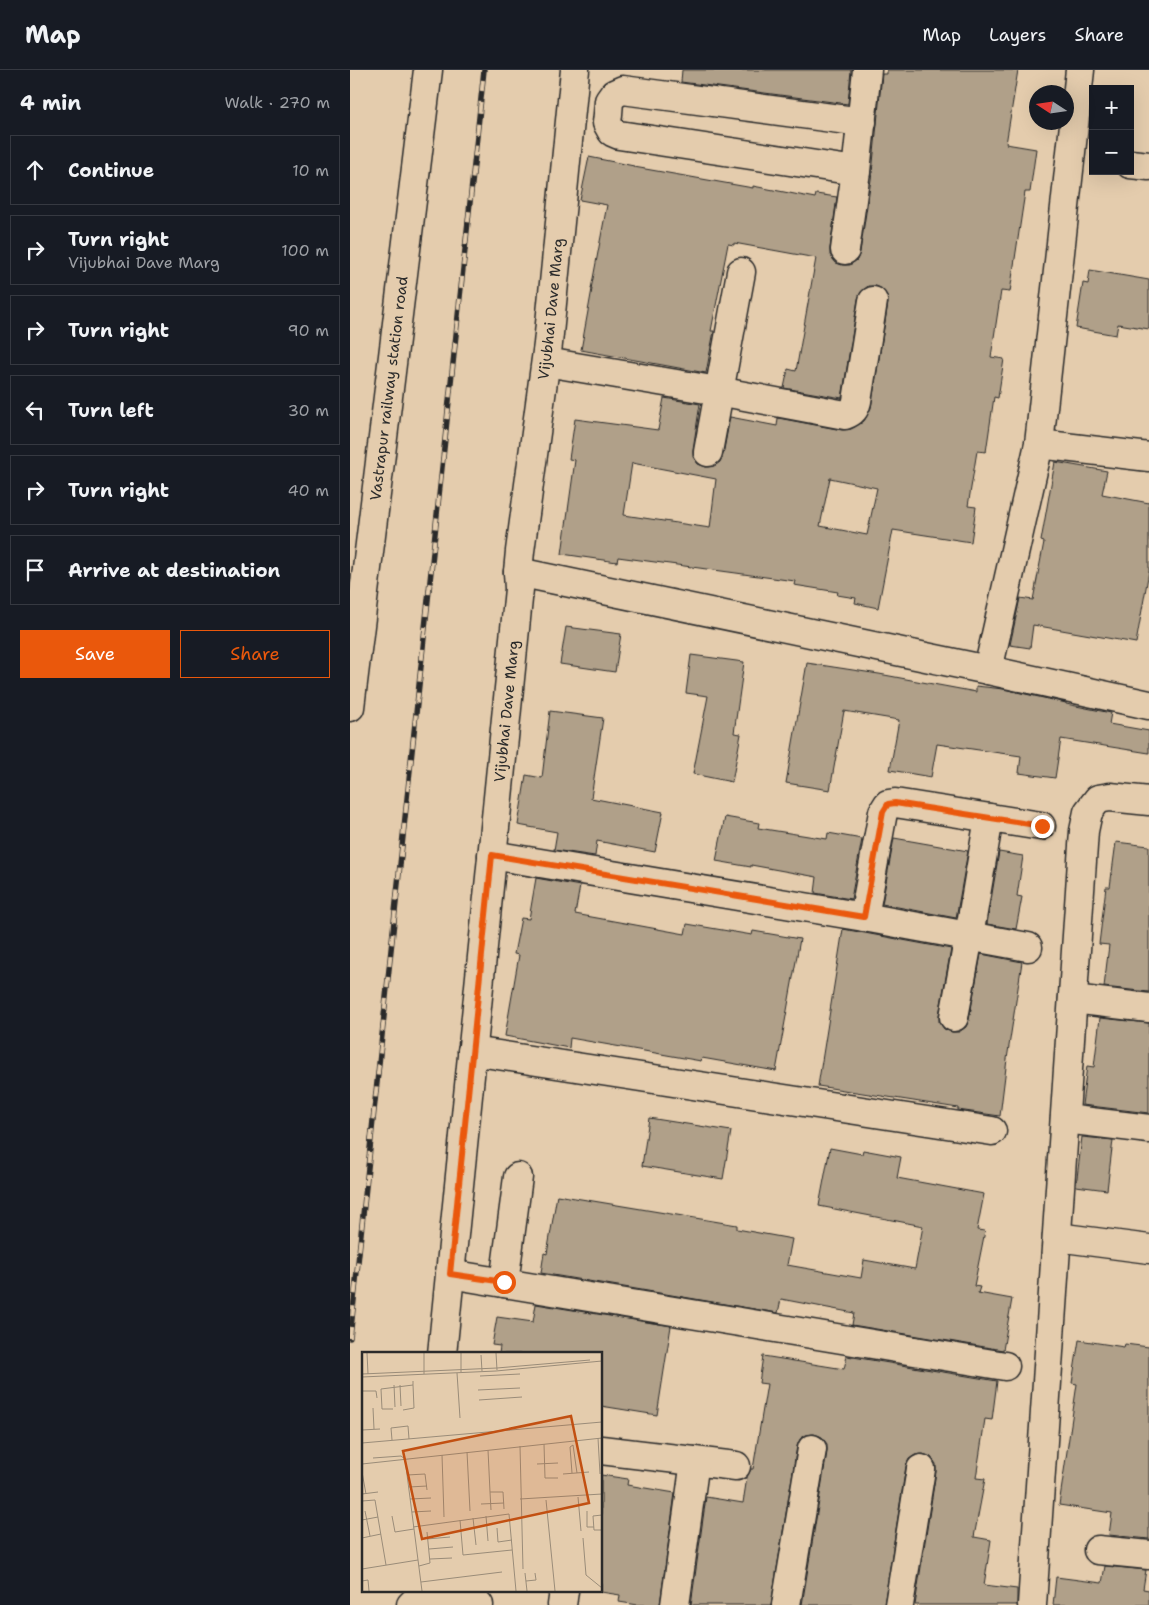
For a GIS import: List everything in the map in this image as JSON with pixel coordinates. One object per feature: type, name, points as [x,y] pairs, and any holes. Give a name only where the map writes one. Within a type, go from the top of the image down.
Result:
[{"type":"street","name":"Vastrapur railway station road","points":[[350,707],[428,70]]},
{"type":"street","name":"Vijubhai Dave Marg","points":[[442,1352],[518,589],[518,572],[546,362],[575,70]]},
{"type":"street","points":[[845,250],[867,70]]},
{"type":"street","points":[[988,670],[1039,444],[1082,157],[1080,70]]},
{"type":"street","points":[[856,171],[620,135],[612,132],[607,123],[609,101],[614,94],[623,90],[862,122]]},
{"type":"street","points":[[572,108],[608,114]]},
{"type":"street","points":[[1134,164],[1149,166]]},
{"type":"street","points":[[708,452],[741,272]]},
{"type":"street","points":[[546,362],[845,415],[855,409],[857,401],[873,301]]},
{"type":"street","points":[[1039,444],[1149,457]]},
{"type":"street","points":[[518,572],[1149,705]]},
{"type":"street","points":[[1032,1605],[1084,831],[1088,812],[1098,799],[1110,797],[1149,801]]},
{"type":"street","points":[[864,917],[883,812],[888,804],[895,803],[1042,826]]},
{"type":"street","points":[[954,1017],[989,818]]},
{"type":"street","points":[[492,855],[864,917],[1028,947]]},
{"type":"street","points":[[1073,999],[1149,1008]]},
{"type":"street","points":[[472,1051],[992,1131]]},
{"type":"street","points":[[1065,1119],[1149,1129]]},
{"type":"street","points":[[504,1282],[518,1177]]},
{"type":"street","points":[[1057,1237],[1149,1249]]},
{"type":"street","points":[[450,1274],[1005,1366]]},
{"type":"street","points":[[786,1605],[812,1449]]},
{"type":"street","points":[[602,1450],[736,1466]]},
{"type":"street","points":[[675,1605],[695,1461]]},
{"type":"street","points":[[899,1605],[921,1468]]},
{"type":"street","points":[[1098,1550],[1149,1555]]},
{"type":"street","points":[[562,1605],[564,1592]]},
{"type":"street","points":[[416,1600],[479,1605]]},
{"type":"building","points":[[682,70],[851,70],[848,104],[681,82]]},
{"type":"building","points":[[887,70],[1018,70],[1006,144],[1036,149],[1030,192],[1025,192],[1010,292],[1001,291],[991,357],[1004,359],[998,398],[994,397],[986,452],[977,451],[968,506],[976,507],[971,542],[893,530],[878,608],[855,603],[856,598],[837,595],[838,592],[794,585],[795,581],[618,557],[617,562],[562,554],[575,460],[569,459],[575,419],[658,430],[664,398],[700,404],[693,457],[698,464],[706,467],[714,466],[720,462],[730,417],[777,426],[778,418],[842,430],[851,429],[864,421],[871,408],[888,303],[887,295],[876,286],[868,286],[861,292],[858,299],[842,398],[784,388],[788,369],[796,371],[816,258],[734,243],[734,245],[728,244],[711,331],[714,331],[706,373],[581,350],[607,205],[580,200],[589,157],[634,167],[815,198],[816,194],[837,197],[830,255],[836,263],[850,265],[857,260],[860,252],[872,173],[882,74],[887,74]],"holes":[[[632,463],[716,479],[710,528],[624,515]],[[830,478],[877,488],[867,535],[820,526]]]},
{"type":"building","points":[[1090,270],[1149,280],[1149,329],[1118,324],[1116,335],[1076,328],[1083,283],[1088,284]]},
{"type":"building","points":[[1055,462],[1107,471],[1102,494],[1149,503],[1149,571],[1136,643],[1033,625],[1030,648],[1010,645],[1020,598],[1033,600],[1044,542],[1041,541]]},
{"type":"building","points":[[566,627],[621,634],[615,672],[560,664]]},
{"type":"building","points":[[691,655],[744,662],[734,733],[741,734],[732,782],[693,774],[708,696],[686,693]]},
{"type":"building","points":[[807,663],[976,692],[976,686],[1003,689],[1111,713],[1109,724],[1149,731],[1149,753],[1061,739],[1055,778],[1019,773],[1021,756],[937,744],[931,777],[890,770],[899,720],[844,711],[830,790],[786,783]]},
{"type":"building","points":[[550,711],[603,718],[591,798],[663,812],[655,852],[597,841],[595,856],[554,850],[557,832],[518,825],[526,775],[542,778]]},
{"type":"building","points":[[725,817],[759,823],[758,828],[827,839],[828,833],[862,839],[851,899],[815,893],[817,877],[751,865],[751,867],[716,861]]},
{"type":"building","points":[[894,838],[968,851],[956,918],[882,904]]},
{"type":"building","points":[[1116,842],[1149,846],[1149,992],[1104,987],[1109,945],[1099,944],[1106,887],[1110,887]]},
{"type":"building","points":[[999,852],[1023,856],[1017,896],[1022,897],[1016,929],[987,924]]},
{"type":"building","points":[[536,878],[580,886],[575,914],[685,934],[687,924],[752,935],[753,931],[800,939],[776,1071],[702,1058],[701,1061],[570,1038],[569,1048],[505,1036],[519,955],[514,954],[521,918],[529,919]]},
{"type":"building","points":[[843,929],[951,949],[939,1022],[944,1029],[952,1032],[959,1032],[966,1027],[969,1020],[981,954],[1022,962],[1000,1116],[818,1086]]},
{"type":"building","points":[[1100,1018],[1149,1023],[1149,1113],[1082,1105],[1087,1066],[1094,1067]]},
{"type":"building","points":[[649,1118],[731,1131],[723,1179],[642,1166]]},
{"type":"building","points":[[1082,1137],[1113,1140],[1107,1190],[1076,1186]]},
{"type":"building","points":[[830,1148],[862,1154],[863,1150],[901,1157],[897,1178],[984,1194],[977,1230],[985,1231],[974,1286],[980,1287],[978,1293],[1012,1299],[1003,1350],[852,1325],[854,1313],[781,1299],[778,1313],[541,1273],[544,1253],[547,1254],[557,1195],[737,1225],[737,1229],[792,1239],[787,1265],[861,1278],[864,1260],[915,1269],[923,1226],[819,1206]]},
{"type":"building","points":[[536,1304],[671,1326],[657,1415],[602,1406],[602,1352],[499,1352],[500,1346],[492,1345],[497,1317],[533,1322]]},
{"type":"building","points":[[1079,1340],[1124,1347],[1125,1344],[1149,1347],[1149,1539],[1109,1535],[1112,1513],[1059,1505],[1077,1384],[1072,1383]]},
{"type":"building","points":[[763,1356],[844,1369],[847,1356],[997,1381],[992,1420],[985,1419],[976,1478],[985,1479],[974,1537],[991,1540],[984,1585],[1017,1589],[1017,1605],[915,1605],[936,1472],[936,1464],[931,1457],[923,1454],[915,1455],[909,1459],[906,1466],[884,1605],[802,1605],[827,1452],[827,1444],[822,1437],[814,1434],[806,1435],[800,1439],[797,1446],[771,1605],[691,1605],[706,1497],[743,1503],[747,1477],[751,1469],[753,1469],[767,1384],[759,1383]]},
{"type":"building","points":[[602,1475],[628,1479],[627,1485],[675,1493],[660,1605],[638,1605],[619,1602],[620,1595],[601,1592]]},
{"type":"building","points":[[1105,1566],[1146,1570],[1143,1589],[1149,1590],[1149,1605],[1053,1605],[1056,1577],[1102,1583]]},
{"type":"railway","points":[[350,1338],[484,70]]},
{"type":"route","points":[[504,1282],[450,1274],[492,855],[864,917],[883,812],[888,804],[895,803],[1042,826]]}]
